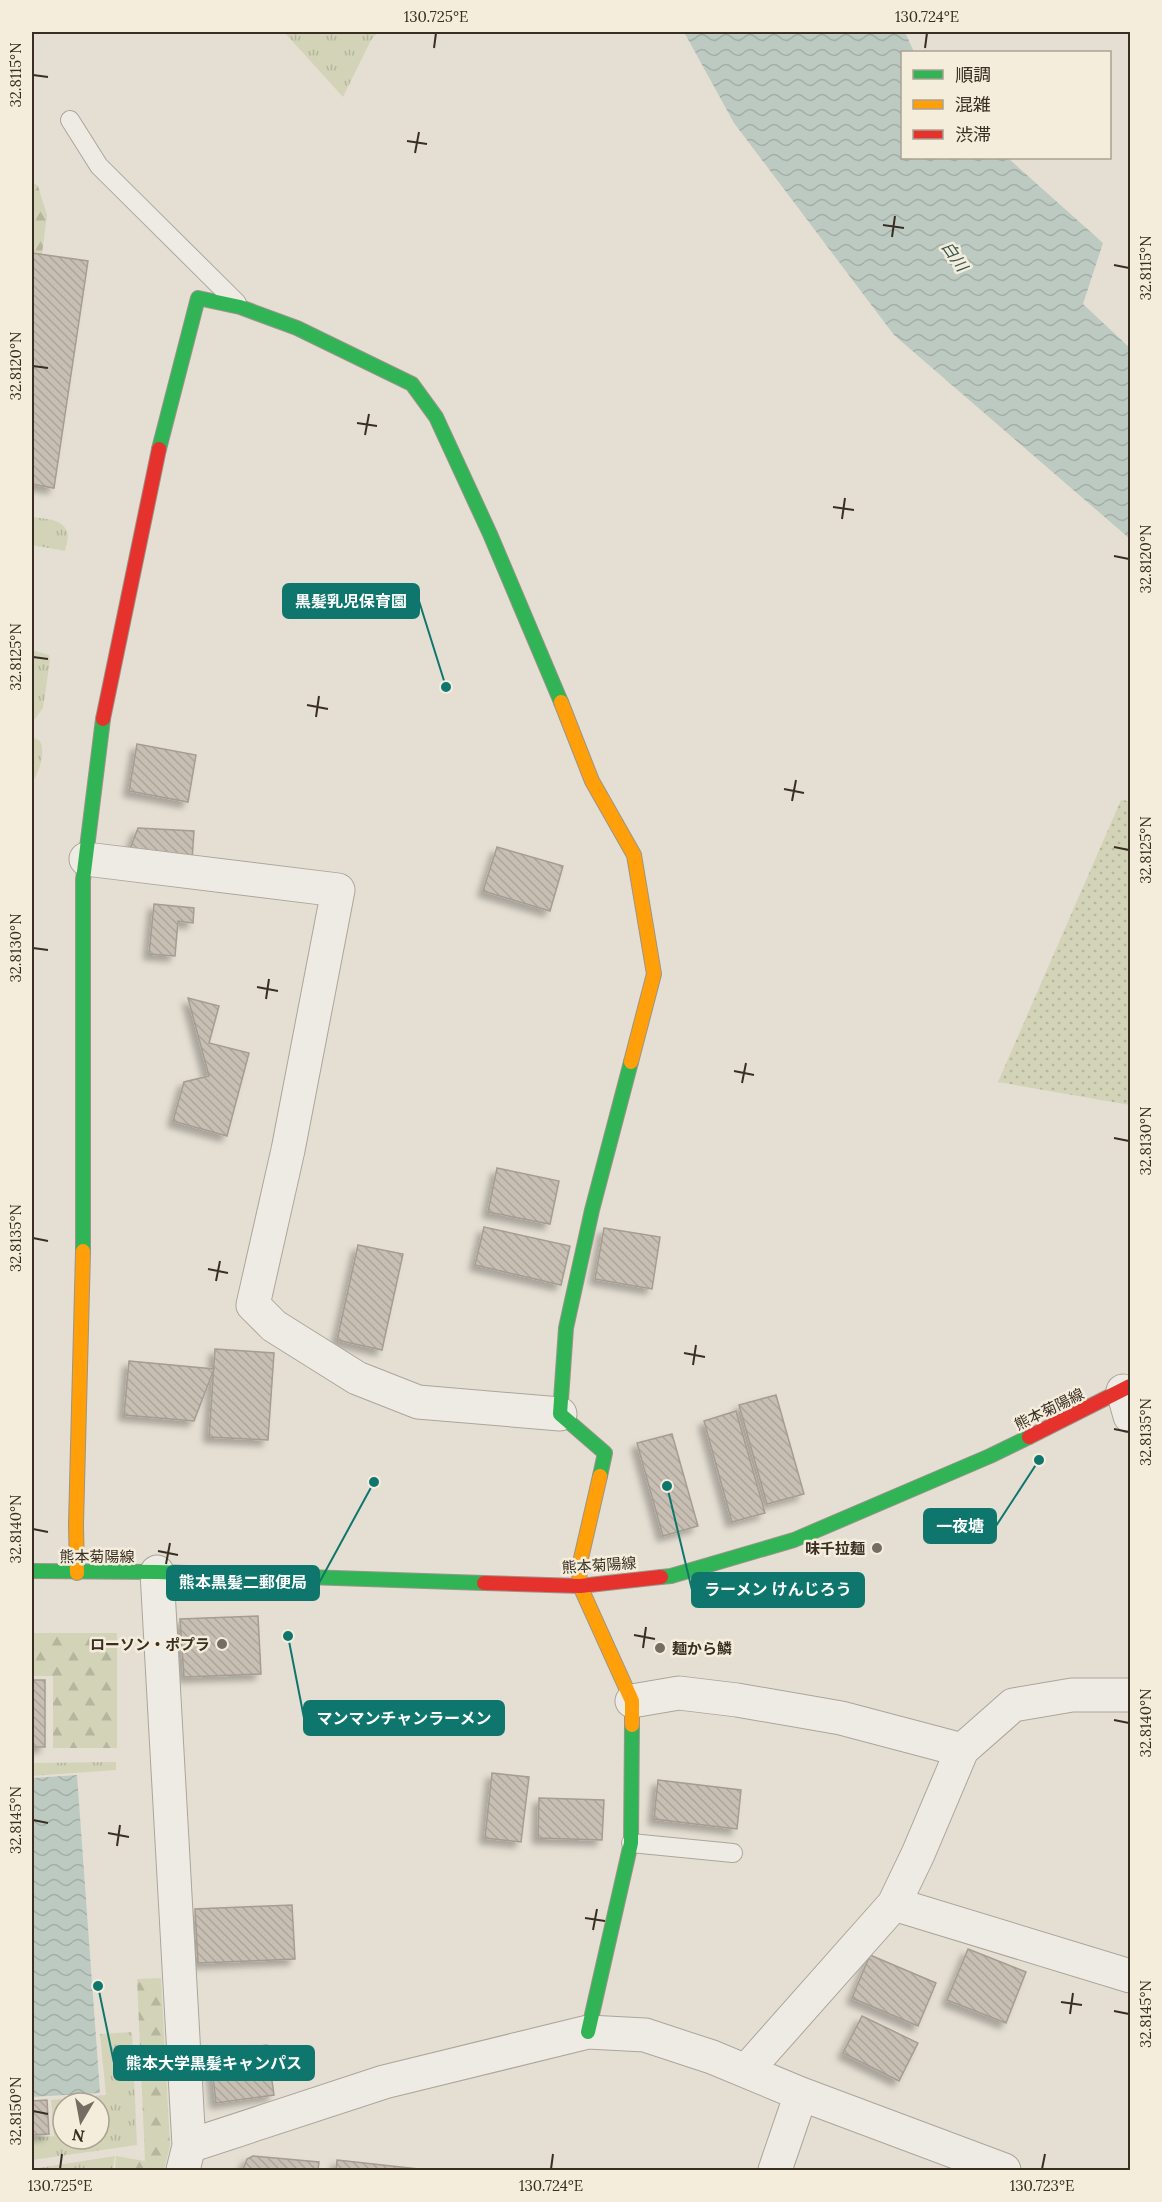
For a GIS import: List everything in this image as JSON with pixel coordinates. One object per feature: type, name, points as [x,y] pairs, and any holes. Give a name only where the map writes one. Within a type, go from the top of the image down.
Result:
[{"type":"street","points":[[77,1573],[76,1525],[84,1206],[83,880],[98,751],[109,686],[160,446],[198,298],[240,307],[297,328],[412,384],[436,417],[549,671],[592,781],[634,855],[654,974],[592,1210],[573,1296],[567,1328],[560,1414]]},
{"type":"street","points":[[86,859],[338,890],[288,1150],[253,1305],[274,1326],[357,1378],[418,1402],[560,1414],[605,1453],[579,1568],[579,1586],[632,1701],[631,1843],[588,2032]]},
{"type":"street","name":"熊本菊陽線","points":[[32,1571],[157,1572],[579,1586],[671,1576],[794,1540],[1128,1398]]},
{"type":"street","points":[[157,1572],[186,2158],[384,2082],[588,2032],[645,2035],[712,2057],[801,2094],[1004,2170]]},
{"type":"street","points":[[632,1701],[680,1693],[737,1700],[841,1718],[962,1750]]},
{"type":"street","points":[[746,2071],[894,1904],[962,1750],[1013,1705],[1072,1695],[1131,1695]]},
{"type":"street","points":[[894,1904],[1131,1976]]},
{"type":"street","points":[[776,2170],[801,2094]]},
{"type":"lane","points":[[70,120],[99,165],[240,307]]},
{"type":"lane","points":[[631,1843],[733,1853]]},
{"type":"green space","points":[[284,32],[378,32],[371,40],[343,97]]},
{"type":"green space","points":[[32,182],[38,186],[47,215],[42,254],[32,253]]},
{"type":"green space","points":[[32,517],[49,519],[63,526],[68,536],[65,551],[32,545]]},
{"type":"green space","points":[[32,650],[49,655],[50,660],[43,708],[32,723],[34,670],[32,669]]},
{"type":"green space","points":[[32,737],[40,741],[42,757],[32,783]]},
{"type":"green space","points":[[1121,800],[1130,801],[1130,1105],[998,1082]]},
{"type":"green space","points":[[32,1633],[117,1633],[117,1748],[53,1748],[53,1676],[32,1676]]},
{"type":"green space","points":[[116,1762],[116,1770],[32,1776],[32,1763]]},
{"type":"green space","points":[[161,1978],[170,2146],[164,2170],[115,2170],[116,2156],[145,2161],[137,1979]]},
{"type":"green space","points":[[132,2032],[137,2145],[111,2149],[111,2091],[106,2091],[100,2034]]},
{"type":"green space","points":[[51,2136],[51,2151],[95,2151],[32,2160],[32,2138]]},
{"type":"green space","points":[[115,2156],[113,2170],[32,2170],[32,2169]]},
{"type":"water","name":"白川","points":[[684,32],[905,32],[914,51],[901,51],[901,159],[1009,159],[1103,243],[1083,304],[1130,348],[1130,539],[894,335],[734,123]]},
{"type":"water","points":[[77,1775],[100,2091],[51,2091],[51,2096],[32,2097],[32,1778]]},
{"type":"building","points":[[32,253],[88,261],[54,488],[32,484]]},
{"type":"building","points":[[137,744],[196,755],[188,802],[129,791]]},
{"type":"building","points":[[138,828],[194,831],[192,861],[127,857]]},
{"type":"building","points":[[497,847],[563,866],[550,911],[483,891]]},
{"type":"building","points":[[154,904],[194,908],[193,923],[178,921],[175,956],[149,954]]},
{"type":"building","points":[[188,998],[219,1006],[209,1043],[249,1053],[227,1136],[173,1121],[184,1082],[209,1076]]},
{"type":"building","points":[[497,1168],[559,1181],[550,1224],[488,1212]]},
{"type":"building","points":[[484,1227],[570,1246],[561,1285],[475,1265]]},
{"type":"building","points":[[604,1228],[660,1237],[652,1289],[595,1279]]},
{"type":"building","points":[[358,1245],[403,1254],[382,1350],[337,1340]]},
{"type":"building","points":[[215,1349],[274,1353],[268,1440],[209,1437]]},
{"type":"building","points":[[129,1361],[214,1369],[194,1421],[124,1415]]},
{"type":"building","points":[[776,1395],[804,1494],[767,1504],[739,1405]]},
{"type":"building","points":[[736,1411],[765,1513],[732,1522],[704,1421]]},
{"type":"building","points":[[672,1434],[698,1526],[663,1536],[637,1443]]},
{"type":"building","points":[[258,1616],[261,1674],[184,1677],[180,1619]]},
{"type":"building","points":[[32,1680],[45,1680],[45,1747],[32,1747]]},
{"type":"building","points":[[492,1773],[529,1777],[521,1842],[485,1838]]},
{"type":"building","points":[[658,1780],[741,1790],[737,1829],[654,1819]]},
{"type":"building","points":[[539,1798],[604,1800],[602,1840],[538,1838]]},
{"type":"building","points":[[292,1905],[295,1959],[198,1963],[195,1909]]},
{"type":"building","points":[[968,1949],[1026,1972],[1006,2023],[947,2000]]},
{"type":"building","points":[[870,1955],[936,1983],[918,2026],[852,1998]]},
{"type":"building","points":[[862,2016],[918,2043],[899,2081],[843,2053]]},
{"type":"building","points":[[267,2045],[274,2095],[216,2103],[210,2052]]},
{"type":"building","points":[[47,2100],[49,2134],[32,2135],[32,2101]]},
{"type":"building","points":[[253,2156],[319,2162],[318,2170],[243,2170],[247,2159]]},
{"type":"building","points":[[337,2160],[428,2170],[336,2170]]},
{"type":"traffic: fast","points":[[159,449],[198,298],[240,307],[297,328],[412,384],[436,417],[490,534],[561,702]]},
{"type":"traffic: fast","points":[[83,1251],[83,880],[103,719]]},
{"type":"traffic: fast","points":[[600,1476],[605,1453],[560,1414],[566,1328],[592,1210],[631,1062]]},
{"type":"traffic: fast","points":[[661,1577],[794,1540],[1029,1437]]},
{"type":"traffic: fast","points":[[32,1571],[157,1572],[484,1583]]},
{"type":"traffic: fast","points":[[588,2032],[631,1843],[632,1725]]},
{"type":"traffic: slow","points":[[561,702],[592,781],[634,855],[654,974],[631,1062]]},
{"type":"traffic: slow","points":[[77,1573],[76,1525],[83,1251]]},
{"type":"traffic: slow","points":[[600,1476],[579,1567],[580,1586],[632,1701],[632,1725]]},
{"type":"traffic: jam","points":[[103,719],[159,449]]},
{"type":"traffic: jam","points":[[1029,1437],[1130,1386]]},
{"type":"traffic: jam","points":[[484,1583],[580,1586],[661,1577]]},
{"type":"place","name":"黒髪乳児保育園","points":[[446,687]]},
{"type":"place","name":"一夜塘","points":[[1039,1460]]},
{"type":"place","name":"熊本黒髪二郵便局","points":[[374,1482]]},
{"type":"place","name":"ラーメン けんじろう","points":[[667,1486]]},
{"type":"place","name":"味千拉麺","points":[[877,1548]]},
{"type":"place","name":"マンマンチャンラーメン","points":[[288,1636]]},
{"type":"place","name":"ローソン・ポプラ","points":[[222,1644]]},
{"type":"place","name":"麺から鱗","points":[[660,1648]]},
{"type":"place","name":"熊本大学黒髪キャンパス","points":[[98,1986]]}]
